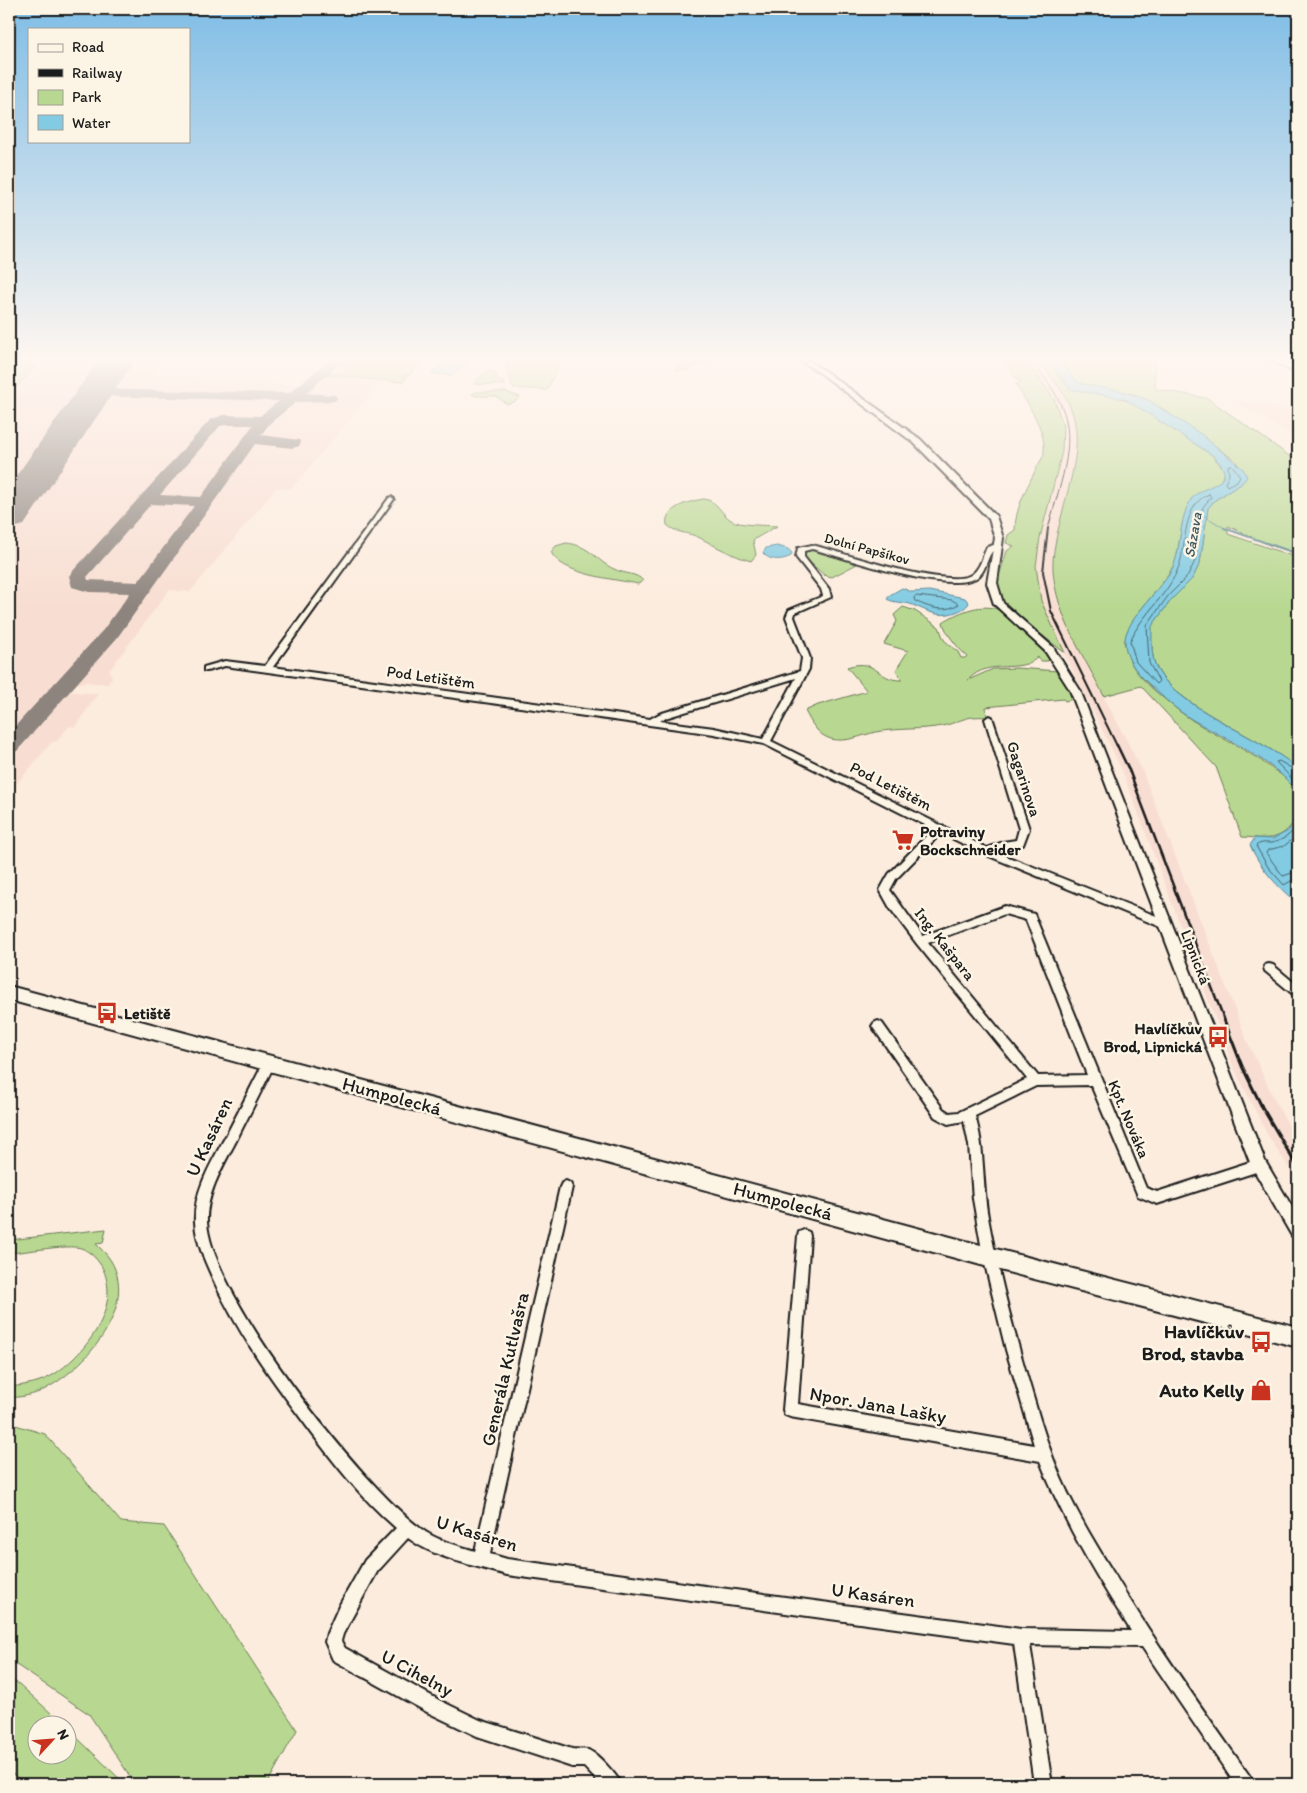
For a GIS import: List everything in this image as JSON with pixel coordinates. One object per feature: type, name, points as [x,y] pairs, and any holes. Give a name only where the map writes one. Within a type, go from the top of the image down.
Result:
[{"type":"main road","name":"Humpolecká","points":[[9,993],[992,1258],[1298,1337]]},
{"type":"street","name":"Lipnická","points":[[917,441],[992,518],[998,538],[992,583],[999,604],[1049,649],[1075,690],[1259,1165],[1298,1231]]},
{"type":"street","points":[[267,669],[391,499]]},
{"type":"street","name":"Dolní Papšíkov","points":[[766,742],[803,673],[806,658],[790,616],[792,612],[824,600],[827,594],[800,556],[801,550],[812,547],[891,569],[958,581],[975,576],[983,565],[990,549],[997,546]]},
{"type":"street","name":"Pod Letištěm","points":[[207,669],[225,663],[714,731],[766,742],[987,852],[1165,924]]},
{"type":"street","points":[[652,722],[662,716],[803,673]]},
{"type":"street","name":"Gagarinova","points":[[987,852],[1003,845],[1020,843],[1024,829],[989,719]]},
{"type":"street","name":"Ing. Kašpara","points":[[940,828],[892,877],[885,890],[921,941],[1035,1081]]},
{"type":"street","name":"Kpt. Nováka","points":[[921,941],[1005,910],[1030,917],[1142,1192],[1157,1198],[1259,1165]]},
{"type":"street","points":[[1269,968],[1298,992]]},
{"type":"street","points":[[878,1026],[942,1116],[952,1119],[1035,1081],[1095,1080]]},
{"type":"street","name":"U Kasáren","points":[[269,1063],[209,1181],[201,1221],[202,1238],[217,1277],[246,1330],[325,1437],[380,1504],[416,1535],[446,1550],[508,1567],[1021,1637],[1145,1639]]},
{"type":"street","points":[[968,1113],[972,1130],[979,1202],[1014,1351],[1044,1454],[1075,1523],[1145,1639],[1245,1784]]},
{"type":"street","name":"Generála Kutlvašra","points":[[481,1559],[566,1188]]},
{"type":"street","name":"Npor. Jana Lašky","points":[[804,1236],[790,1410],[1044,1454]]},
{"type":"street","name":"U Cihelny","points":[[407,1528],[371,1566],[345,1612],[333,1642],[339,1654],[477,1728],[572,1758],[588,1759],[612,1784]]},
{"type":"street","points":[[1021,1637],[1043,1784]]},
{"type":"shaded area","points":[[9,441],[332,441],[291,489],[276,488],[190,592],[169,590],[109,671],[112,677],[108,684],[85,682],[72,685],[67,689],[66,691],[98,694],[75,727],[69,726],[57,741],[51,743],[9,793]]},
{"type":"shaded area","points":[[1063,441],[1076,441],[1076,454],[1053,558],[1054,585],[1058,602],[1075,641],[1142,770],[1248,1043],[1278,1107],[1298,1141],[1298,1182],[1267,1134],[1233,1066],[1122,770],[1058,641],[1041,601],[1037,583],[1037,556],[1062,452]]},
{"type":"green space","points":[[1062,441],[1062,452],[1040,538],[1036,566],[1041,601],[1065,653],[1010,610],[998,594],[996,585],[1007,551],[1014,546],[1006,543],[1008,535],[1015,530],[1019,506],[1044,453],[1044,442]]},
{"type":"green space","points":[[1076,441],[1190,441],[1212,455],[1223,468],[1225,473],[1219,483],[1191,499],[1182,525],[1176,560],[1169,574],[1140,611],[1124,642],[1134,669],[1163,698],[1193,721],[1248,752],[1283,776],[1292,785],[1296,791],[1299,803],[1298,812],[1293,823],[1282,834],[1270,838],[1242,837],[1216,767],[1141,686],[1104,696],[1080,651],[1059,603],[1053,570],[1055,544],[1072,474]]},
{"type":"green space","points":[[1207,441],[1268,441],[1298,462],[1298,554],[1269,545],[1228,526],[1228,534],[1298,558],[1298,769],[1283,757],[1218,720],[1177,692],[1162,677],[1153,657],[1151,626],[1172,599],[1192,579],[1200,563],[1208,508],[1215,500],[1241,484],[1236,461]]},
{"type":"green space","points":[[704,499],[713,502],[727,517],[735,522],[777,526],[753,540],[756,555],[751,561],[667,525],[669,514],[673,510],[679,506]]},
{"type":"green space","points":[[566,543],[581,547],[608,566],[618,571],[638,576],[643,581],[638,584],[603,578],[566,566],[557,560],[551,552],[556,546]]},
{"type":"green space","points":[[811,549],[857,564],[832,577],[824,575],[803,554]]},
{"type":"green space","points":[[903,607],[915,611],[939,627],[944,640],[958,652],[961,658],[967,656],[960,650],[946,630],[943,622],[961,612],[976,608],[990,607],[997,609],[1016,624],[1050,659],[1048,661],[1040,661],[1038,657],[1022,665],[985,669],[976,673],[968,680],[993,669],[1016,668],[1058,671],[1065,678],[1074,699],[986,707],[987,717],[968,718],[934,727],[876,732],[842,740],[826,737],[815,728],[805,711],[818,705],[867,691],[847,667],[865,665],[887,677],[902,680],[896,670],[908,651],[884,644],[897,621],[894,615]]},
{"type":"green space","points":[[106,1229],[103,1243],[96,1244],[111,1261],[118,1280],[118,1299],[112,1319],[101,1338],[72,1371],[39,1392],[9,1398],[9,1387],[45,1379],[56,1373],[79,1353],[89,1341],[104,1314],[107,1284],[103,1269],[94,1257],[84,1249],[66,1247],[9,1253],[9,1240]]},
{"type":"green space","points":[[9,1423],[45,1434],[121,1522],[164,1526],[297,1730],[267,1784],[135,1784],[89,1714],[9,1660]]},
{"type":"green space","points":[[9,1679],[19,1684],[54,1716],[28,1716],[28,1766],[78,1766],[78,1739],[125,1784],[29,1784],[9,1772]]},
{"type":"water","name":"Sázava","points":[[1190,441],[1209,441],[1243,469],[1247,477],[1241,484],[1215,500],[1208,508],[1200,563],[1192,579],[1172,599],[1152,626],[1154,661],[1162,677],[1176,692],[1218,720],[1283,757],[1298,769],[1298,797],[1291,785],[1281,774],[1267,763],[1193,720],[1170,703],[1137,671],[1127,654],[1125,642],[1130,626],[1170,573],[1174,564],[1183,518],[1190,501],[1195,495],[1222,479],[1224,473],[1221,465],[1212,455]]},
{"type":"water","points":[[777,546],[788,549],[792,553],[791,556],[784,559],[776,559],[769,558],[763,553],[766,548]]},
{"type":"water","points":[[902,588],[912,592],[929,591],[965,598],[969,603],[965,608],[943,615],[932,613],[910,604],[887,599]]},
{"type":"water","points":[[1298,814],[1298,881],[1292,885],[1298,890],[1298,904],[1271,878],[1259,862],[1250,845],[1255,838],[1273,839],[1288,831]]},
{"type":"waterway","name":"Sázava","points":[[1205,516],[1225,528]]},
{"type":"waterway","points":[[1225,528],[1298,554]]},
{"type":"taxiway","points":[[142,588],[89,586],[79,583],[78,576],[199,441]]},
{"type":"taxiway","points":[[9,746],[110,634],[250,441]]},
{"type":"taxiway","points":[[268,441],[293,443]]},
{"type":"taxiway","points":[[147,499],[204,502]]},
{"type":"runway","points":[[9,516],[61,441]]},
{"type":"railway","points":[[1048,529],[1065,467],[1068,441]]},
{"type":"railway","points":[[1048,528],[1043,572],[1051,611],[1117,746]]},
{"type":"railway","points":[[1117,745],[1129,770],[1224,1019]]},
{"type":"railway","points":[[1223,1017],[1242,1066],[1262,1107],[1298,1168]]},
{"type":"place","name":"Potraviny Bockschneider","points":[[903,840]]},
{"type":"place","name":"Letiště","points":[[107,1013]]},
{"type":"place","name":"Havlíčkův Brod, Lipnická","points":[[1218,1037]]},
{"type":"place","name":"Havlíčkův Brod, stavba","points":[[1261,1342]]},
{"type":"place","name":"Auto Kelly","points":[[1261,1390]]}]
